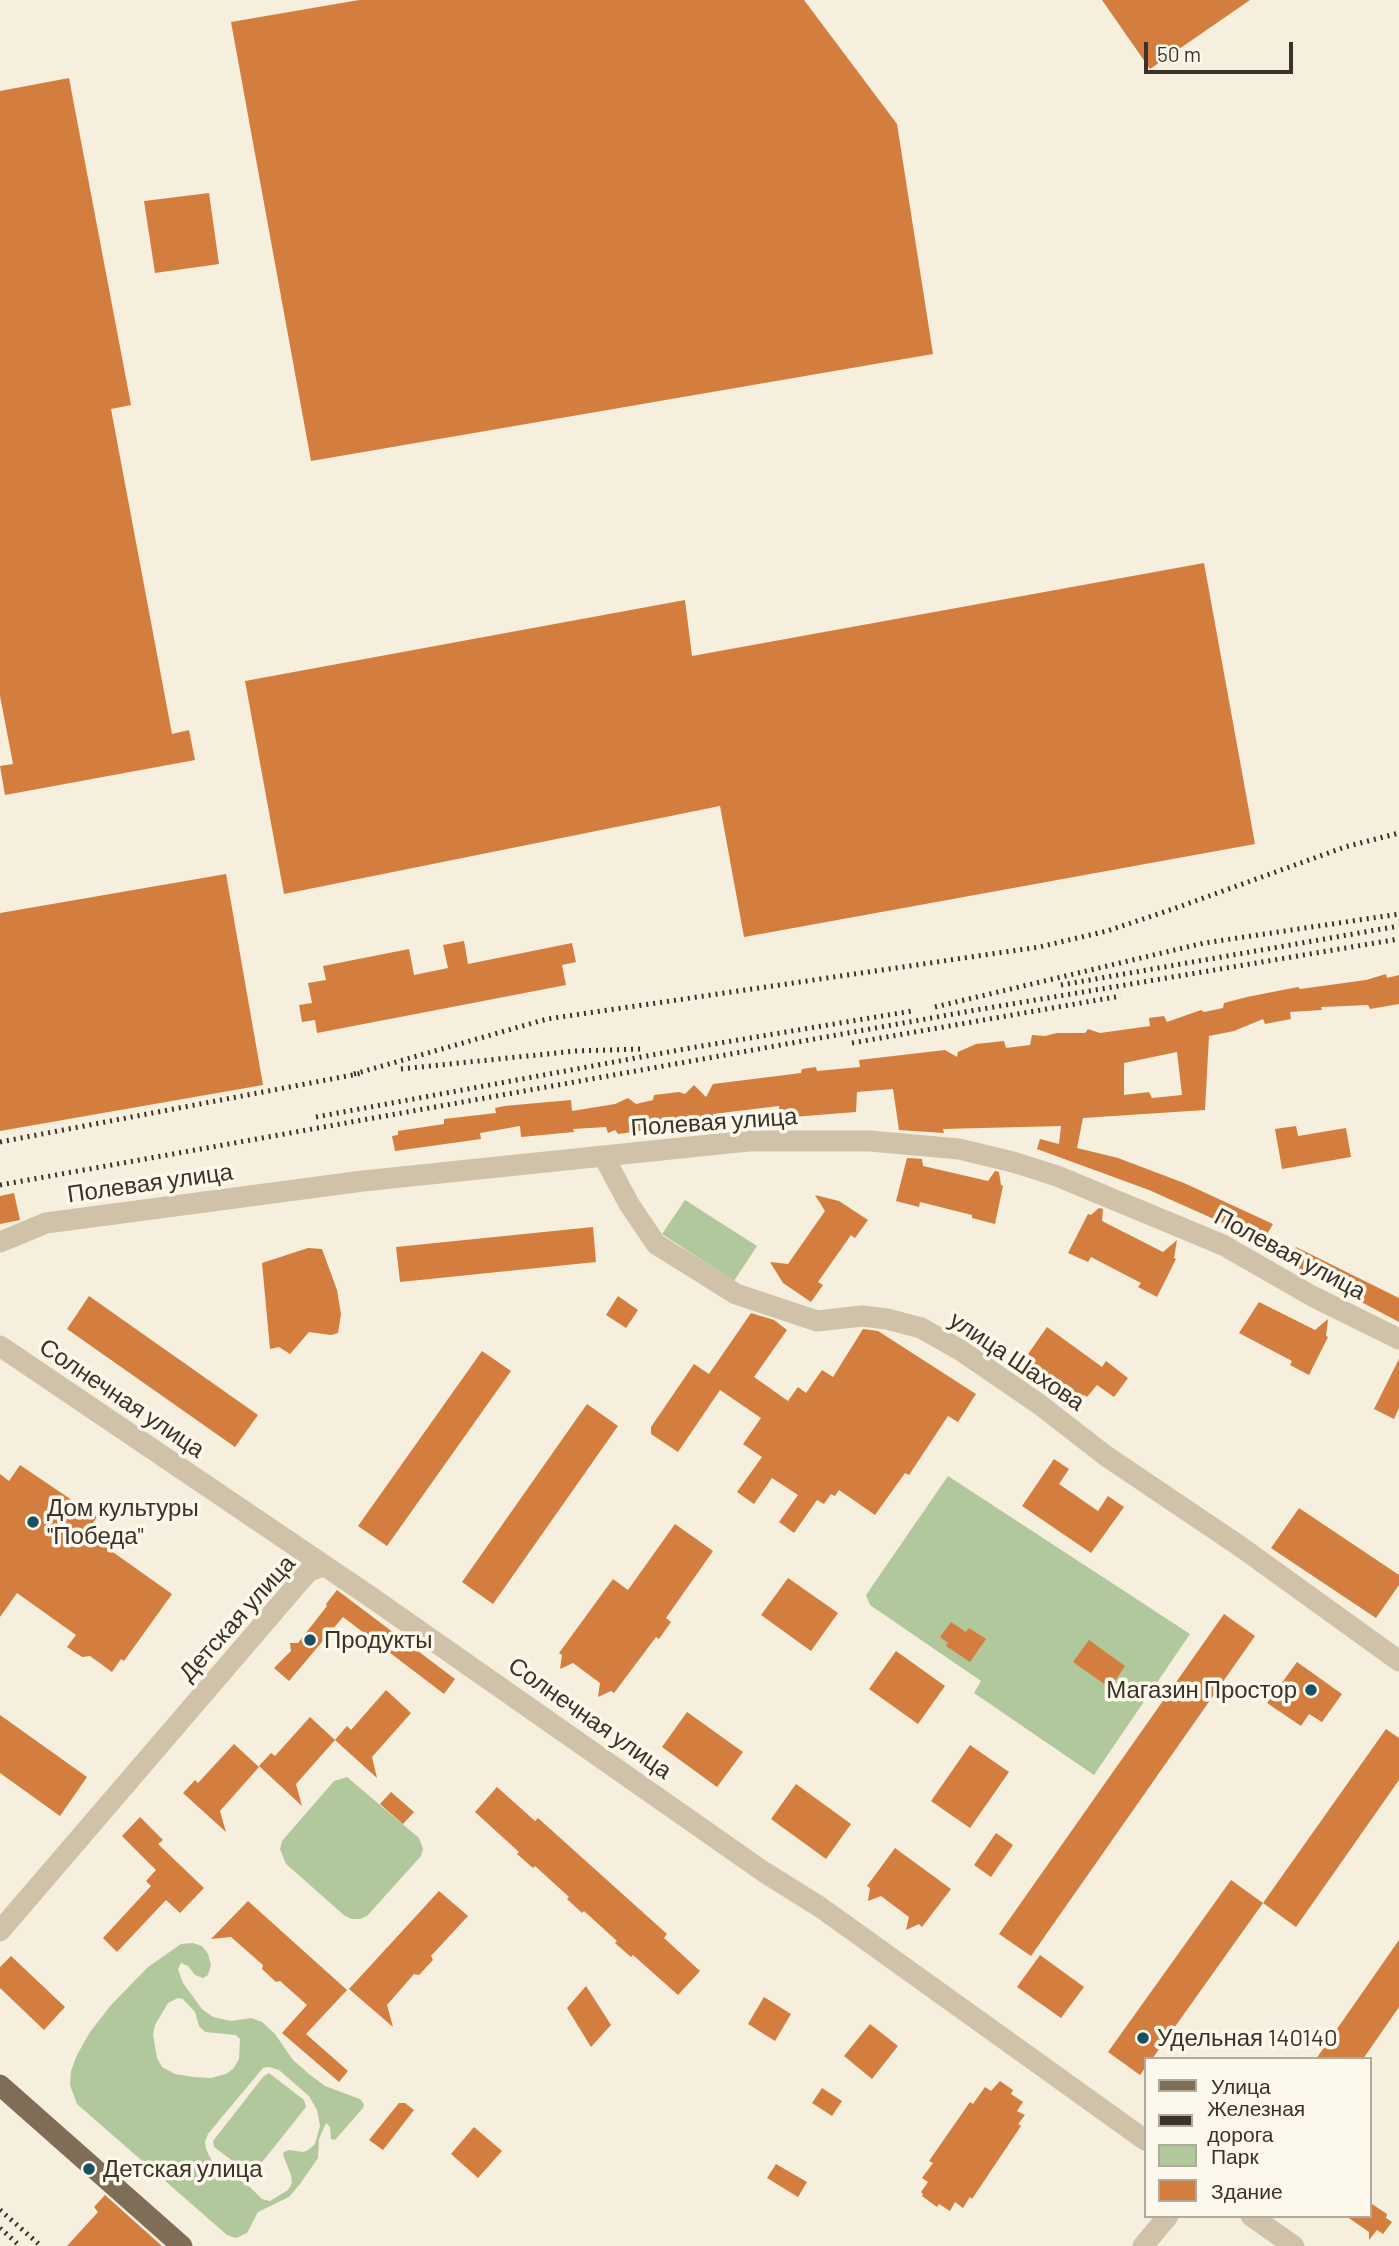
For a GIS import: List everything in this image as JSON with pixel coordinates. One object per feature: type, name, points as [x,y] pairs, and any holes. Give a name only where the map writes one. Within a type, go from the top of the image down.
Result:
[{"type":"main road","points":[[0,2085],[182,2246]]},
{"type":"street","name":"Полевая улица","points":[[0,1242],[46,1223],[363,1181],[748,1141],[870,1140],[959,1149],[1057,1176],[1223,1245],[1312,1296],[1399,1339]]},
{"type":"street","name":"улица Шахова","points":[[604,1157],[629,1204],[656,1244],[679,1259],[736,1294],[817,1321],[862,1316],[921,1328],[960,1350],[1039,1404],[1106,1456],[1241,1547],[1399,1661]]},
{"type":"street","name":"Солнечная улица","points":[[0,1346],[455,1655],[764,1872],[820,1907],[1144,2139]]},
{"type":"street","name":"Детская улица","points":[[0,1931],[309,1571],[323,1566]]},
{"type":"street","points":[[1143,2246],[1166,2218]]},
{"type":"street","points":[[1254,2218],[1294,2246]]},
{"type":"green space","points":[[685,1200],[757,1246],[734,1281],[662,1234]]},
{"type":"green space","points":[[948,1476],[1190,1634],[1094,1775],[974,1693],[981,1681],[870,1605],[866,1595]]},
{"type":"green space","points":[[347,1777],[419,1838],[423,1849],[421,1856],[367,1916],[360,1919],[345,1916],[286,1864],[280,1849],[282,1841],[334,1781]]},
{"type":"green space","points":[[193,1943],[202,1946],[208,1954],[211,1965],[208,1975],[203,1978],[181,1963],[178,1969],[183,1983],[202,2009],[213,2017],[231,2021],[251,2018],[262,2022],[275,2034],[293,2060],[309,2074],[325,2086],[360,2099],[364,2104],[335,2140],[331,2139],[330,2127],[326,2123],[319,2139],[318,2158],[300,2184],[289,2197],[258,2212],[247,2233],[236,2238],[227,2235],[77,2104],[70,2085],[71,2071],[77,2055],[90,2032],[111,2005],[148,1967],[181,1944]],"holes":[[[178,1998],[183,1999],[195,2012],[199,2026],[205,2032],[236,2035],[240,2039],[239,2059],[226,2074],[211,2078],[193,2077],[175,2074],[162,2067],[157,2058],[153,2035],[155,2025],[168,2003]],[[263,2068],[279,2070],[309,2096],[317,2110],[320,2126],[315,2144],[308,2150],[284,2152],[292,2183],[288,2190],[270,2201],[262,2199],[251,2188],[212,2161],[205,2142],[208,2134]]]},
{"type":"green space","points":[[269,2073],[304,2100],[306,2107],[255,2171],[249,2173],[214,2147],[213,2141]]},
{"type":"building","points":[[359,0],[804,0],[897,124],[933,354],[311,461],[231,22]]},
{"type":"building","points":[[1102,0],[1250,0],[1150,69]]},
{"type":"building","points":[[69,78],[131,405],[111,409],[172,734],[189,730],[195,760],[5,795],[0,766],[13,764],[0,696],[0,91]]},
{"type":"building","points":[[209,193],[219,264],[155,273],[144,201]]},
{"type":"building","points":[[1204,563],[1255,844],[744,937],[720,806],[284,894],[245,681],[685,600],[692,656]]},
{"type":"building","points":[[226,874],[263,1085],[0,1131],[0,913]]},
{"type":"building","points":[[464,941],[468,964],[572,943],[576,962],[562,965],[566,985],[317,1033],[315,1020],[302,1022],[299,1005],[312,1003],[308,983],[326,980],[323,966],[409,949],[414,975],[448,968],[443,945]]},
{"type":"building","points":[[1386,974],[1387,978],[1399,975],[1399,1004],[1370,1009],[1368,1005],[1321,1007],[1322,1010],[1290,1012],[1291,1019],[1265,1024],[1263,1019],[1234,1031],[1209,1036],[1205,1110],[1083,1118],[1077,1148],[1118,1158],[1184,1183],[1273,1224],[1263,1241],[1149,1190],[1037,1149],[1040,1139],[1059,1144],[1061,1126],[943,1129],[944,1133],[899,1130],[893,1089],[857,1092],[856,1112],[780,1118],[779,1106],[713,1114],[713,1121],[618,1134],[615,1130],[608,1133],[606,1127],[521,1137],[520,1126],[480,1133],[481,1139],[395,1151],[392,1136],[398,1135],[398,1131],[444,1124],[444,1119],[496,1113],[495,1108],[504,1106],[571,1100],[572,1111],[615,1104],[628,1098],[636,1104],[653,1100],[654,1095],[679,1092],[685,1094],[694,1085],[706,1097],[713,1084],[801,1073],[802,1069],[816,1067],[817,1071],[860,1067],[859,1060],[945,1050],[957,1057],[958,1052],[976,1044],[1004,1041],[1006,1048],[1030,1045],[1032,1035],[1085,1033],[1088,1029],[1100,1033],[1150,1026],[1149,1018],[1164,1016],[1167,1022],[1201,1010],[1204,1012],[1223,1008],[1224,1003],[1247,997],[1298,987],[1300,989],[1366,980]],"holes":[[[1177,1052],[1182,1095],[1152,1098],[1149,1092],[1124,1095],[1124,1063]]]},
{"type":"building","points":[[1296,1126],[1298,1136],[1346,1128],[1351,1157],[1282,1169],[1275,1129]]},
{"type":"building","points":[[907,1158],[922,1159],[923,1166],[988,1181],[995,1171],[999,1172],[1003,1186],[995,1224],[972,1218],[972,1215],[920,1202],[919,1207],[896,1201]]},
{"type":"building","points":[[14,1193],[20,1220],[0,1224],[0,1196]]},
{"type":"building","points":[[815,1195],[839,1201],[868,1220],[855,1238],[851,1235],[818,1282],[823,1285],[811,1302],[783,1283],[770,1262],[788,1264],[825,1211]]},
{"type":"building","points":[[1099,1208],[1103,1209],[1102,1221],[1163,1252],[1177,1240],[1176,1259],[1157,1297],[1138,1287],[1141,1283],[1091,1257],[1088,1262],[1068,1253],[1088,1214],[1091,1215]]},
{"type":"building","points":[[593,1227],[596,1262],[400,1282],[396,1247]]},
{"type":"building","points":[[1296,1247],[1399,1298],[1399,1322],[1286,1262]]},
{"type":"building","points":[[308,1248],[322,1249],[337,1290],[341,1314],[338,1333],[331,1335],[309,1332],[290,1354],[279,1347],[270,1349],[262,1263]]},
{"type":"building","points":[[89,1296],[258,1415],[235,1447],[67,1329]]},
{"type":"building","points":[[618,1296],[638,1310],[626,1328],[606,1315]]},
{"type":"building","points":[[1259,1302],[1315,1330],[1328,1319],[1328,1337],[1309,1375],[1290,1365],[1292,1361],[1239,1333]]},
{"type":"building","points":[[751,1313],[774,1320],[787,1330],[754,1377],[788,1401],[798,1387],[806,1393],[822,1370],[833,1377],[863,1329],[878,1331],[976,1394],[958,1422],[948,1416],[909,1475],[905,1473],[875,1515],[839,1490],[835,1496],[831,1494],[824,1504],[817,1500],[794,1533],[779,1522],[798,1495],[772,1478],[754,1504],[737,1492],[762,1457],[743,1444],[761,1418],[720,1390],[678,1452],[651,1434],[651,1427],[694,1364],[709,1374]]},
{"type":"building","points":[[1047,1327],[1102,1367],[1106,1361],[1128,1378],[1114,1397],[1097,1385],[1087,1397],[1084,1395],[1081,1399],[1027,1360],[1030,1356],[1028,1354]]},
{"type":"building","points":[[482,1351],[511,1371],[387,1546],[358,1526]]},
{"type":"building","points":[[1399,1359],[1399,1408],[1394,1419],[1374,1409]]},
{"type":"building","points":[[587,1404],[618,1426],[493,1604],[462,1582]]},
{"type":"building","points":[[1054,1459],[1069,1469],[1059,1484],[1098,1511],[1108,1496],[1124,1507],[1091,1553],[1022,1506]]},
{"type":"building","points":[[20,1465],[97,1517],[86,1533],[172,1594],[124,1661],[121,1659],[112,1672],[90,1656],[82,1657],[67,1647],[76,1635],[17,1593],[0,1617],[0,1474],[9,1481]]},
{"type":"building","points":[[1299,1508],[1399,1575],[1399,1585],[1376,1618],[1271,1548]]},
{"type":"building","points":[[675,1524],[713,1551],[666,1618],[671,1622],[659,1639],[656,1637],[614,1693],[611,1691],[598,1697],[600,1683],[573,1663],[560,1669],[562,1655],[559,1653],[613,1579],[628,1590]]},
{"type":"building","points":[[788,1578],[838,1613],[811,1651],[761,1615]]},
{"type":"building","points":[[337,1590],[455,1679],[444,1694],[343,1617],[289,1681],[274,1668],[291,1651],[290,1643],[298,1643]]},
{"type":"building","points":[[1224,1614],[1255,1636],[1031,1956],[999,1934]]},
{"type":"building","points":[[951,1622],[966,1632],[969,1628],[986,1639],[970,1662],[946,1646],[948,1643],[940,1637]]},
{"type":"building","points":[[1089,1640],[1125,1666],[1110,1688],[1073,1662]]},
{"type":"building","points":[[896,1651],[945,1686],[918,1724],[869,1689]]},
{"type":"building","points":[[1297,1662],[1342,1694],[1322,1722],[1309,1714],[1301,1726],[1267,1703]]},
{"type":"building","points":[[386,1690],[411,1713],[372,1757],[377,1778],[335,1740],[347,1726],[351,1730]]},
{"type":"building","points":[[687,1712],[743,1752],[717,1787],[662,1747]]},
{"type":"building","points":[[0,1715],[87,1777],[60,1816],[0,1773]]},
{"type":"building","points":[[310,1717],[335,1740],[296,1784],[302,1806],[259,1766],[271,1753],[275,1756]]},
{"type":"building","points":[[1386,1729],[1399,1738],[1399,1780],[1296,1927],[1263,1903]]},
{"type":"building","points":[[234,1744],[259,1767],[220,1811],[226,1832],[183,1793],[195,1780],[198,1783]]},
{"type":"building","points":[[970,1745],[1009,1772],[970,1828],[931,1801]]},
{"type":"building","points":[[796,1784],[851,1824],[826,1859],[771,1819]]},
{"type":"building","points":[[497,1787],[535,1821],[538,1818],[667,1934],[664,1938],[700,1971],[678,1995],[633,1955],[631,1957],[615,1943],[617,1941],[584,1911],[582,1913],[567,1899],[569,1897],[535,1866],[533,1868],[517,1854],[519,1852],[475,1812]]},
{"type":"building","points":[[391,1792],[414,1812],[403,1824],[380,1804]]},
{"type":"building","points":[[140,1817],[163,1840],[158,1844],[204,1888],[180,1913],[166,1900],[117,1952],[103,1938],[151,1886],[146,1881],[156,1870],[122,1836]]},
{"type":"building","points":[[996,1833],[1013,1845],[991,1877],[974,1865]]},
{"type":"building","points":[[895,1848],[951,1889],[922,1927],[919,1924],[906,1930],[909,1917],[881,1896],[868,1901],[870,1888],[867,1886]]},
{"type":"building","points":[[1231,1880],[1263,1903],[1153,2057],[1144,2057],[1144,2069],[1140,2075],[1108,2052]]},
{"type":"building","points":[[439,1891],[468,1916],[431,1956],[433,1960],[419,1975],[414,1974],[387,2005],[393,2027],[349,1989]]},
{"type":"building","points":[[248,1901],[347,1990],[306,2034],[348,2071],[339,2082],[282,2033],[307,2005],[280,1981],[276,1982],[262,1969],[263,1965],[231,1937],[211,1939]]},
{"type":"building","points":[[1399,1940],[1399,2007],[1364,2057],[1317,2057]]},
{"type":"building","points":[[1040,1955],[1084,1987],[1061,2018],[1017,1987]]},
{"type":"building","points":[[11,1956],[65,2007],[44,2030],[0,1988],[0,1967]]},
{"type":"building","points":[[586,1986],[611,2025],[591,2047],[567,2008]]},
{"type":"building","points":[[764,1997],[791,2014],[775,2041],[748,2024]]},
{"type":"building","points":[[870,2024],[898,2046],[872,2079],[844,2056]]},
{"type":"building","points":[[1000,2081],[1013,2090],[1011,2094],[1023,2102],[1017,2111],[1025,2115],[1018,2124],[1021,2126],[972,2199],[970,2197],[963,2208],[955,2202],[950,2211],[939,2204],[937,2207],[922,2196],[921,2192],[928,2182],[922,2178],[933,2163],[929,2161],[970,2102],[973,2104],[985,2087],[991,2091]]},
{"type":"building","points":[[822,2088],[842,2101],[832,2116],[812,2103]]},
{"type":"building","points":[[399,2103],[405,2103],[414,2110],[383,2150],[369,2140]]},
{"type":"building","points":[[474,2127],[502,2151],[478,2178],[451,2154]]},
{"type":"building","points":[[776,2164],[807,2182],[798,2197],[767,2178]]},
{"type":"building","points":[[105,2195],[162,2246],[67,2246],[98,2212],[94,2207]]},
{"type":"building","points":[[1371,2203],[1387,2214],[1386,2218],[1392,2222],[1383,2234],[1377,2230],[1369,2240],[1369,2232],[1349,2218],[1371,2218]]},
{"type":"railway","points":[[354,1074],[547,1019],[1039,947],[1107,931],[1345,847],[1399,833]]},
{"type":"railway","points":[[935,1007],[1204,943],[1399,914]]},
{"type":"railway","points":[[1061,985],[1399,926]]},
{"type":"railway","points":[[0,1185],[976,1010],[1399,939]]},
{"type":"railway","points":[[852,1043],[1121,996]]},
{"type":"railway","points":[[316,1117],[690,1048],[912,1011]]},
{"type":"railway","points":[[401,1069],[576,1051],[641,1049]]},
{"type":"railway","points":[[0,1142],[363,1073]]},
{"type":"railway","points":[[0,2210],[41,2246]]},
{"type":"railway","points":[[0,2228],[20,2246]]},
{"type":"place","name":"Дом культуры \"Победа\"","points":[[33,1522]]},
{"type":"place","name":"Продукты","points":[[310,1640]]},
{"type":"place","name":"Магазин Простор","points":[[1311,1690]]},
{"type":"place","name":"Удельная 140140","points":[[1143,2038]]},
{"type":"place","name":"Детская улица","points":[[89,2169]]}]
